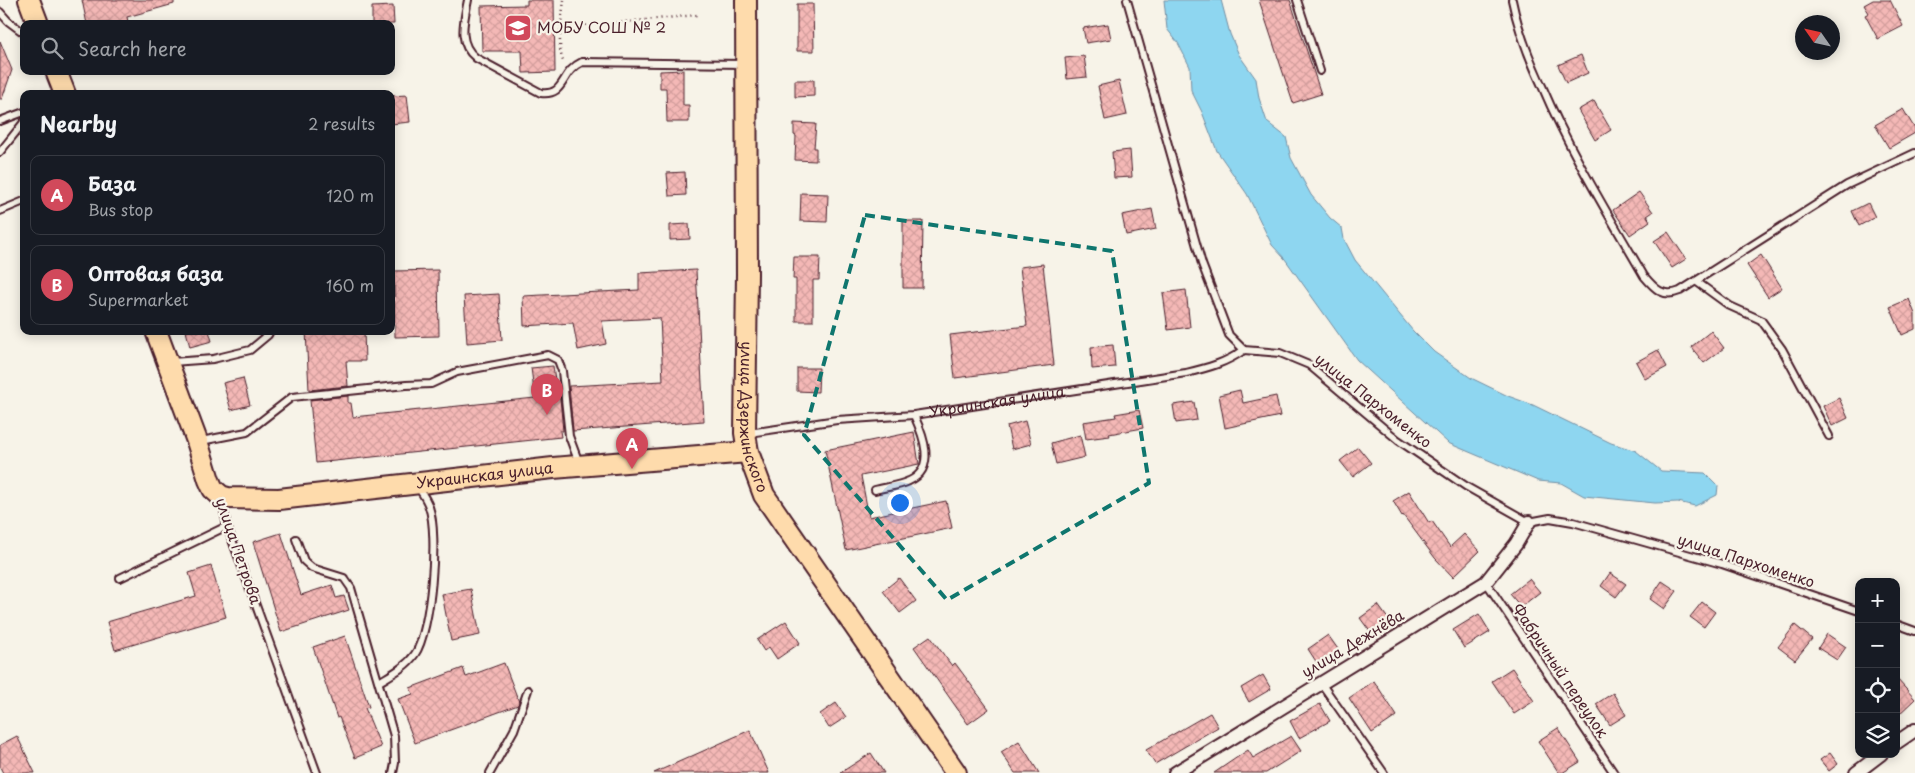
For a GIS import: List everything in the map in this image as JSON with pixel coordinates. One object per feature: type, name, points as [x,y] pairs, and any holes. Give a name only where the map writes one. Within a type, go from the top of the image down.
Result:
[{"type":"main road","points":[[29,0],[36,20]]},
{"type":"main road","name":"улица Дзержинского","points":[[746,0],[748,64],[746,442],[764,495],[956,773]]},
{"type":"main road","points":[[57,75],[63,90]]},
{"type":"main road","name":"улица Петрова","points":[[158,335],[197,441],[209,480],[213,489],[221,496]]},
{"type":"main road","name":"Украинская улица","points":[[221,496],[228,498],[279,499],[580,466],[746,442]]},
{"type":"street","name":"улица Дежнёва","points":[[1175,773],[1486,582],[1516,544],[1529,522]]},
{"type":"street","points":[[1900,741],[1915,730]]},
{"type":"street","points":[[1856,773],[1876,758]]},
{"type":"lane","points":[[468,0],[463,29],[464,42],[469,52],[476,58],[541,93],[548,94],[560,87],[570,70],[582,62],[748,64]]},
{"type":"lane","points":[[1127,0],[1202,264],[1229,335],[1244,350]]},
{"type":"lane","points":[[1297,0],[1320,70]]},
{"type":"lane","points":[[1512,0],[1529,58],[1555,118],[1644,276],[1654,289],[1667,294],[1673,294],[1697,282],[1848,185],[1915,153]]},
{"type":"lane","points":[[0,12],[8,21],[20,29]]},
{"type":"lane","points":[[0,121],[20,114]]},
{"type":"lane","points":[[0,152],[20,127]]},
{"type":"lane","points":[[0,211],[20,203]]},
{"type":"lane","points":[[1697,282],[1730,306],[1760,320],[1782,349],[1829,436]]},
{"type":"lane","points":[[168,362],[213,359],[250,350],[267,335]]},
{"type":"lane","name":"Украинская улица","points":[[746,442],[837,420],[914,415],[1186,373],[1212,367],[1233,358],[1244,350]]},
{"type":"lane","name":"улица Пархоменко","points":[[1244,350],[1280,353],[1309,365],[1398,440],[1467,487],[1529,522],[1550,518],[1582,525],[1722,564],[1855,610]]},
{"type":"lane","points":[[197,441],[247,432],[292,397],[431,384],[457,372],[548,354],[558,360],[562,371],[569,436],[580,466]]},
{"type":"lane","points":[[875,490],[910,481],[922,472],[926,462],[925,440],[914,415]]},
{"type":"lane","points":[[379,682],[402,668],[415,654],[423,636],[433,576],[432,532],[430,508],[416,484]]},
{"type":"lane","name":"улица Петрова","points":[[221,496],[227,526],[318,773]]},
{"type":"lane","points":[[120,578],[227,526]]},
{"type":"lane","points":[[296,539],[304,562],[312,568],[344,578],[351,588],[394,736],[395,764],[393,773]]},
{"type":"lane","name":"Фабричный переулок","points":[[1486,582],[1614,773]]},
{"type":"lane","points":[[1900,625],[1915,631]]},
{"type":"lane","points":[[1321,683],[1384,773]]},
{"type":"lane","points":[[490,773],[514,730],[528,690]]},
{"type":"path","points":[[564,0],[561,54],[570,70]]},
{"type":"path","points":[[561,28],[697,15]]},
{"type":"highlighted area","points":[[865,215],[1112,251],[1149,483],[947,600],[804,435]]},
{"type":"water","points":[[1164,0],[1221,0],[1230,34],[1239,55],[1256,79],[1259,98],[1267,122],[1286,137],[1291,158],[1311,195],[1330,218],[1342,228],[1344,239],[1355,260],[1413,331],[1434,352],[1471,378],[1508,396],[1533,405],[1611,443],[1636,451],[1661,471],[1705,473],[1718,486],[1717,495],[1695,506],[1678,502],[1655,503],[1584,496],[1561,483],[1538,481],[1448,443],[1357,360],[1285,259],[1272,245],[1247,194],[1217,151],[1191,90],[1190,67],[1178,43],[1167,29]]},
{"type":"building","points":[[82,0],[174,0],[174,4],[127,17],[128,20],[86,20]]},
{"type":"building","name":"МОБУ СОШ № 2","points":[[527,0],[554,0],[555,72],[523,73],[522,51],[482,51],[481,6],[527,5]]},
{"type":"building","points":[[1259,0],[1290,0],[1321,94],[1293,103]]},
{"type":"building","points":[[1873,0],[1890,0],[1903,26],[1878,39],[1865,15],[1869,13],[1864,5]]},
{"type":"building","points":[[797,4],[813,4],[814,51],[797,51]]},
{"type":"building","points":[[393,6],[394,20],[372,20],[372,7]]},
{"type":"building","points":[[1108,24],[1111,39],[1086,43],[1083,28]]},
{"type":"building","points":[[0,41],[12,70],[2,99],[0,99]]},
{"type":"building","points":[[1581,55],[1588,73],[1566,83],[1558,65]]},
{"type":"building","points":[[1084,56],[1087,77],[1067,79],[1065,58]]},
{"type":"building","points":[[683,70],[683,105],[689,105],[689,122],[667,122],[666,88],[660,88],[660,71]]},
{"type":"building","points":[[795,80],[814,80],[814,96],[795,97]]},
{"type":"building","points":[[1119,81],[1127,115],[1105,120],[1098,86]]},
{"type":"building","points":[[407,95],[410,122],[395,124],[395,96]]},
{"type":"building","points":[[1594,101],[1611,130],[1595,140],[1578,110]]},
{"type":"building","points":[[1903,109],[1915,129],[1915,133],[1889,148],[1875,125]]},
{"type":"building","points":[[794,123],[816,124],[814,148],[816,148],[816,161],[795,160],[796,136],[794,135]]},
{"type":"building","points":[[1130,150],[1132,177],[1114,178],[1112,152]]},
{"type":"building","points":[[685,172],[686,195],[669,196],[667,173]]},
{"type":"building","points":[[1639,192],[1653,212],[1647,216],[1650,221],[1630,235],[1613,210]]},
{"type":"building","points":[[801,193],[828,194],[827,222],[800,221]]},
{"type":"building","points":[[1868,203],[1875,217],[1859,226],[1852,211]]},
{"type":"building","points":[[1152,209],[1156,229],[1126,235],[1122,215]]},
{"type":"building","points":[[903,221],[923,221],[922,288],[903,288]]},
{"type":"building","points":[[689,224],[690,239],[670,240],[670,225]]},
{"type":"building","points":[[1668,232],[1686,259],[1672,268],[1654,241]]},
{"type":"building","points":[[1761,255],[1782,288],[1768,297],[1747,265]]},
{"type":"building","points":[[794,257],[820,257],[819,280],[813,280],[813,321],[796,321],[796,279],[793,279]]},
{"type":"building","points":[[1043,264],[1054,365],[955,378],[950,335],[1027,326],[1020,267]]},
{"type":"building","points":[[438,270],[439,336],[395,337],[395,271]]},
{"type":"building","points":[[696,270],[704,421],[573,431],[569,386],[663,381],[660,318],[602,321],[606,344],[578,350],[573,323],[524,326],[523,296],[639,290],[639,273]]},
{"type":"building","points":[[1186,290],[1190,327],[1168,330],[1163,293]]},
{"type":"building","points":[[499,294],[502,340],[467,343],[464,296]]},
{"type":"building","points":[[1909,299],[1915,314],[1915,329],[1902,335],[1890,307]]},
{"type":"building","points":[[1711,331],[1724,348],[1704,363],[1691,347]]},
{"type":"building","points":[[187,335],[210,335],[212,341],[190,347]]},
{"type":"building","points":[[306,335],[364,335],[365,361],[346,361],[348,386],[309,390]]},
{"type":"building","points":[[1113,345],[1115,367],[1092,369],[1091,347]]},
{"type":"building","points":[[1658,350],[1667,367],[1645,379],[1636,362]]},
{"type":"building","points":[[553,366],[556,387],[559,387],[563,431],[560,431],[561,437],[316,463],[310,400],[348,396],[348,403],[351,403],[353,417],[535,398],[531,368]]},
{"type":"building","points":[[797,368],[819,368],[818,392],[797,391]]},
{"type":"building","points":[[243,378],[250,405],[231,410],[223,383]]},
{"type":"building","points":[[1240,390],[1243,403],[1276,396],[1280,416],[1225,428],[1219,395]]},
{"type":"building","points":[[1839,398],[1848,418],[1832,426],[1823,406]]},
{"type":"building","points":[[1194,402],[1197,420],[1176,423],[1173,405]]},
{"type":"building","points":[[1139,410],[1143,428],[1109,434],[1110,436],[1086,439],[1083,422],[1116,417],[1115,414]]},
{"type":"building","points":[[1025,421],[1031,444],[1012,449],[1007,426]]},
{"type":"building","points":[[914,432],[919,464],[861,476],[869,517],[946,501],[952,528],[846,550],[825,450]]},
{"type":"building","points":[[1080,435],[1085,457],[1056,464],[1051,443]]},
{"type":"building","points":[[1358,447],[1371,463],[1353,477],[1340,461]]},
{"type":"building","points":[[1409,491],[1429,523],[1432,521],[1450,547],[1464,534],[1480,551],[1453,577],[1435,558],[1402,516],[1393,501]]},
{"type":"building","points":[[281,533],[301,595],[332,585],[336,598],[344,596],[349,610],[281,632],[253,542]]},
{"type":"building","points":[[211,566],[226,617],[115,650],[107,622],[196,596],[189,573]]},
{"type":"building","points":[[1610,573],[1626,584],[1616,597],[1601,586]]},
{"type":"building","points":[[899,578],[916,601],[900,613],[883,591]]},
{"type":"building","points":[[1529,579],[1540,592],[1521,607],[1510,594]]},
{"type":"building","points":[[1662,581],[1677,591],[1664,609],[1650,599]]},
{"type":"building","points":[[471,589],[480,635],[451,641],[442,594]]},
{"type":"building","points":[[1702,602],[1715,612],[1704,627],[1690,617]]},
{"type":"building","points":[[1378,605],[1389,620],[1371,633],[1360,618]]},
{"type":"building","points":[[1479,614],[1490,632],[1464,648],[1453,630]]},
{"type":"building","points":[[786,621],[800,643],[777,659],[769,647],[764,651],[757,640]]},
{"type":"building","points":[[1795,625],[1812,639],[1795,660],[1778,647]]},
{"type":"building","points":[[1827,634],[1846,647],[1837,660],[1818,648]]},
{"type":"building","points":[[1328,635],[1340,652],[1319,666],[1308,649]]},
{"type":"building","points":[[345,636],[369,707],[365,708],[381,747],[355,758],[339,717],[337,718],[313,647]]},
{"type":"building","points":[[930,636],[952,666],[955,663],[989,709],[968,724],[914,647]]},
{"type":"building","points":[[504,663],[519,702],[518,705],[415,743],[398,699],[413,694],[410,688],[463,668],[466,677]]},
{"type":"building","points":[[1512,668],[1534,701],[1514,714],[1492,681]]},
{"type":"building","points":[[1263,675],[1271,689],[1249,702],[1241,688]]},
{"type":"building","points":[[1374,681],[1397,716],[1372,733],[1349,698]]},
{"type":"building","points":[[1900,682],[1915,699],[1900,713]]},
{"type":"building","points":[[1613,693],[1626,715],[1610,725],[1596,704]]},
{"type":"building","points":[[836,703],[846,717],[829,728],[820,714]]},
{"type":"building","points":[[1320,704],[1330,721],[1299,738],[1290,721]]},
{"type":"building","points":[[1210,713],[1218,727],[1155,764],[1146,750]]},
{"type":"building","points":[[1558,728],[1580,762],[1562,773],[1559,773],[1538,741]]},
{"type":"building","points":[[750,730],[769,773],[654,773]]},
{"type":"building","points":[[17,736],[35,773],[3,773],[0,767],[0,745]]},
{"type":"building","points":[[1291,736],[1301,751],[1266,773],[1214,773],[1248,750],[1253,758]]},
{"type":"building","points":[[1019,741],[1039,773],[1015,773],[1001,752]]},
{"type":"building","points":[[871,753],[884,773],[840,773]]},
{"type":"building","points":[[1830,753],[1838,764],[1829,771],[1820,760]]},
{"type":"place","name":"МОБУ СОШ № 2","points":[[518,28]]},
{"type":"place","name":"Оптовая база","points":[[547,415]]},
{"type":"place","name":"База","points":[[632,469]]}]
